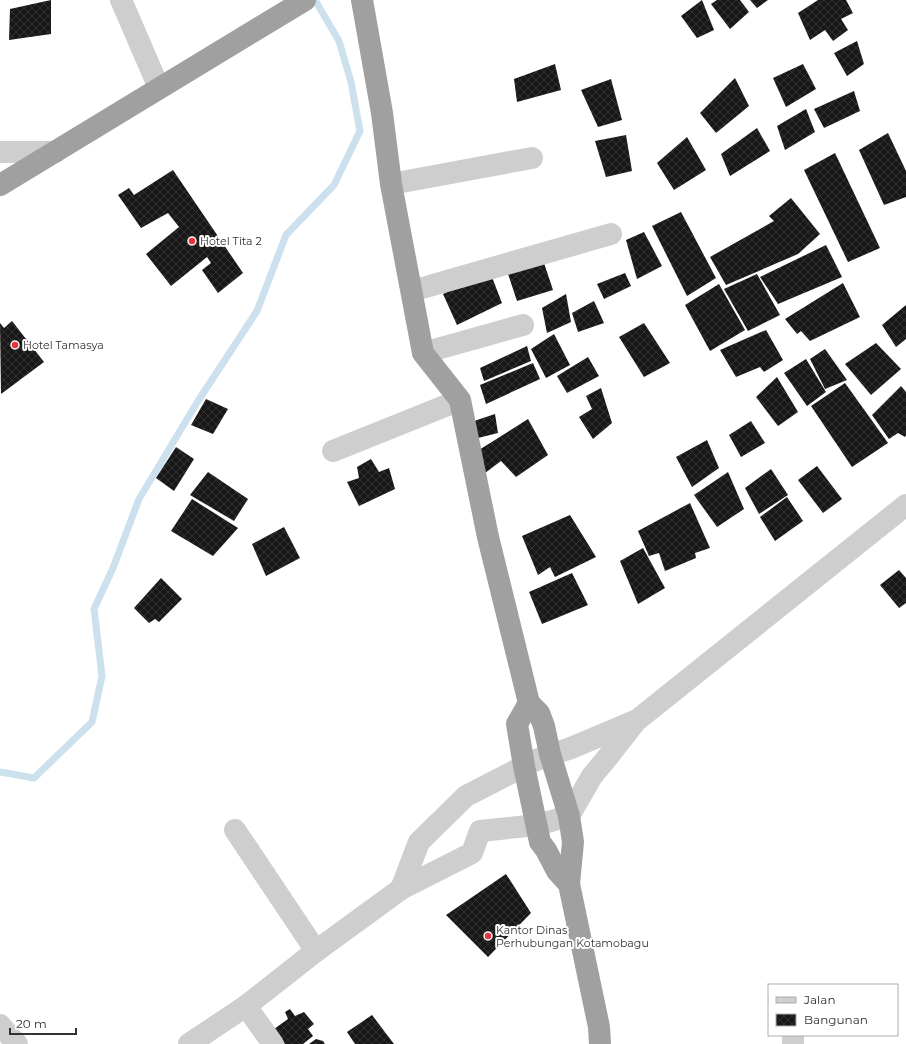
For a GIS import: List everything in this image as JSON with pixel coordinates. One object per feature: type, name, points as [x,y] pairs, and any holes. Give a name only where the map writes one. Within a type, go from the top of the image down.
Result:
[{"type":"highway","points":[[0,185],[305,0]]},
{"type":"highway","points":[[362,0],[382,113],[391,184],[423,353],[460,400],[488,537],[529,703],[539,713],[544,726],[550,754],[569,816],[573,842],[569,884],[599,1027],[600,1044]]},
{"type":"highway","points":[[529,703],[517,724],[540,842],[557,871],[569,884]]},
{"type":"street","points":[[121,0],[159,88]]},
{"type":"street","points":[[0,152],[54,152]]},
{"type":"street","points":[[391,184],[532,158]]},
{"type":"street","points":[[412,291],[611,234]]},
{"type":"street","points":[[423,353],[523,325]]},
{"type":"street","points":[[333,451],[460,400]]},
{"type":"street","points":[[189,1044],[246,1006],[316,951],[401,889],[472,853],[480,831],[537,825],[569,816],[592,776],[636,721],[906,505]]},
{"type":"street","points":[[401,889],[419,842],[466,796],[550,754],[570,748],[636,721]]},
{"type":"street","points":[[235,830],[316,951]]},
{"type":"street","points":[[246,1006],[273,1044]]},
{"type":"street","points":[[0,1025],[17,1044]]},
{"type":"building","points":[[51,0],[51,34],[9,40],[10,9]]},
{"type":"building","points":[[702,0],[714,30],[697,38],[681,16]]},
{"type":"building","points":[[717,0],[740,0],[749,12],[730,29],[711,4]]},
{"type":"building","points":[[750,0],[768,0],[757,8]]},
{"type":"building","points":[[818,0],[846,0],[853,13],[841,19],[848,30],[833,41],[825,30],[810,40],[798,13]]},
{"type":"building","points":[[857,41],[864,64],[847,76],[834,53]]},
{"type":"building","points":[[555,64],[561,90],[517,102],[514,79]]},
{"type":"building","points":[[803,64],[816,89],[786,107],[773,78]]},
{"type":"building","points":[[735,78],[749,106],[716,133],[700,113]]},
{"type":"building","points":[[611,79],[622,120],[598,127],[581,90]]},
{"type":"building","points":[[854,91],[860,111],[824,128],[814,109]]},
{"type":"building","points":[[806,109],[815,132],[785,150],[777,126]]},
{"type":"building","points":[[757,128],[770,151],[730,176],[721,154]]},
{"type":"building","points":[[888,133],[906,171],[906,197],[884,205],[859,150]]},
{"type":"building","points":[[626,135],[632,171],[606,177],[595,141]]},
{"type":"building","points":[[687,137],[706,170],[674,190],[657,163]]},
{"type":"building","points":[[835,153],[880,248],[848,262],[804,170]]},
{"type":"building","name":"Hotel Tita 2","points":[[173,170],[243,273],[218,293],[202,270],[211,263],[207,257],[171,286],[146,254],[179,227],[168,213],[141,228],[118,195],[129,188],[134,195]]},
{"type":"building","points":[[791,198],[820,234],[798,254],[726,285],[710,257],[774,221],[769,216]]},
{"type":"building","points":[[681,212],[716,278],[687,296],[652,226]]},
{"type":"building","points":[[644,232],[662,266],[637,279],[626,240]]},
{"type":"building","points":[[826,245],[842,277],[778,304],[760,277]]},
{"type":"building","points":[[542,257],[553,290],[517,301],[506,268]]},
{"type":"building","points":[[490,272],[502,303],[457,325],[443,294]]},
{"type":"building","points":[[625,273],[631,286],[604,299],[597,284]]},
{"type":"building","points":[[757,274],[780,315],[748,331],[724,289]]},
{"type":"building","points":[[843,283],[860,317],[810,341],[801,331],[797,334],[785,319]]},
{"type":"building","points":[[719,284],[745,330],[710,351],[685,305]]},
{"type":"building","points":[[566,294],[571,322],[547,333],[542,308]]},
{"type":"building","points":[[594,301],[604,323],[578,332],[572,313]]},
{"type":"building","points":[[906,305],[906,339],[896,347],[882,325]]},
{"type":"building","name":"Hotel Tamasya","points":[[12,321],[44,362],[1,394],[0,323],[4,328]]},
{"type":"building","points":[[644,323],[670,363],[644,377],[619,337]]},
{"type":"building","points":[[766,330],[783,360],[764,372],[760,367],[736,377],[720,350]]},
{"type":"building","points":[[554,334],[570,365],[546,378],[531,349]]},
{"type":"building","points":[[876,343],[901,369],[871,395],[845,364]]},
{"type":"building","points":[[527,346],[531,361],[484,381],[480,368]]},
{"type":"building","points":[[825,349],[847,380],[825,389],[810,359]]},
{"type":"building","points":[[588,357],[599,376],[567,393],[557,376]]},
{"type":"building","points":[[806,359],[826,392],[807,406],[784,373]]},
{"type":"building","points":[[533,363],[540,379],[486,404],[480,385]]},
{"type":"building","points":[[777,377],[798,412],[778,426],[756,397]]},
{"type":"building","points":[[845,383],[888,443],[852,467],[811,406]]},
{"type":"building","points":[[901,386],[906,392],[906,435],[905,437],[898,433],[889,439],[872,415]]},
{"type":"building","points":[[601,388],[612,423],[593,439],[579,417],[592,409],[586,396]]},
{"type":"building","points":[[206,399],[228,409],[213,434],[191,425]]},
{"type":"building","points":[[495,414],[498,433],[478,438],[474,421]]},
{"type":"building","points":[[528,419],[548,455],[516,477],[501,461],[485,473],[479,450]]},
{"type":"building","points":[[751,421],[765,443],[741,457],[729,435]]},
{"type":"building","points":[[707,440],[719,468],[692,487],[676,457]]},
{"type":"building","points":[[176,447],[194,459],[174,491],[156,478]]},
{"type":"building","points":[[371,459],[379,472],[389,468],[395,489],[359,506],[347,482],[359,478],[357,467]]},
{"type":"building","points":[[817,466],[842,499],[823,513],[798,480]]},
{"type":"building","points":[[771,469],[788,495],[759,514],[745,488]]},
{"type":"building","points":[[208,472],[248,499],[234,521],[190,495]]},
{"type":"building","points":[[728,472],[744,509],[717,527],[694,495]]},
{"type":"building","points":[[787,497],[803,521],[775,541],[760,517]]},
{"type":"building","points":[[192,499],[238,528],[213,556],[171,531]]},
{"type":"building","points":[[690,503],[710,548],[695,553],[696,558],[665,571],[659,553],[649,556],[638,531]]},
{"type":"building","points":[[570,515],[596,557],[555,577],[550,567],[538,575],[522,536]]},
{"type":"building","points":[[284,527],[300,558],[266,576],[252,544]]},
{"type":"building","points":[[643,548],[665,588],[638,604],[620,561]]},
{"type":"building","points":[[899,570],[906,578],[906,603],[899,608],[880,585]]},
{"type":"building","points":[[572,573],[588,605],[542,624],[529,592]]},
{"type":"building","points":[[161,578],[182,599],[159,622],[155,619],[149,623],[134,608]]},
{"type":"building","name":"Kantor Dinas Perhubungan Kotamobagu","points":[[506,874],[531,913],[488,957],[446,915]]},
{"type":"building","points":[[290,1009],[295,1016],[304,1012],[314,1024],[308,1029],[313,1036],[303,1044],[285,1044],[274,1029],[288,1019],[285,1012]]},
{"type":"building","points":[[372,1015],[394,1044],[355,1044],[347,1032]]},
{"type":"building","points":[[316,1039],[323,1041],[325,1044],[309,1044]]},
{"type":"waterway","points":[[0,772],[34,778],[92,722],[102,676],[94,609],[113,568],[139,499],[198,401],[257,311],[286,235],[334,185],[360,131],[351,82],[339,41],[315,0]]},
{"type":"place","name":"Hotel Tita 2","points":[[192,241]]},
{"type":"place","name":"Hotel Tamasya","points":[[15,345]]},
{"type":"place","name":"Kantor Dinas Perhubungan Kotamobagu","points":[[488,936]]}]
